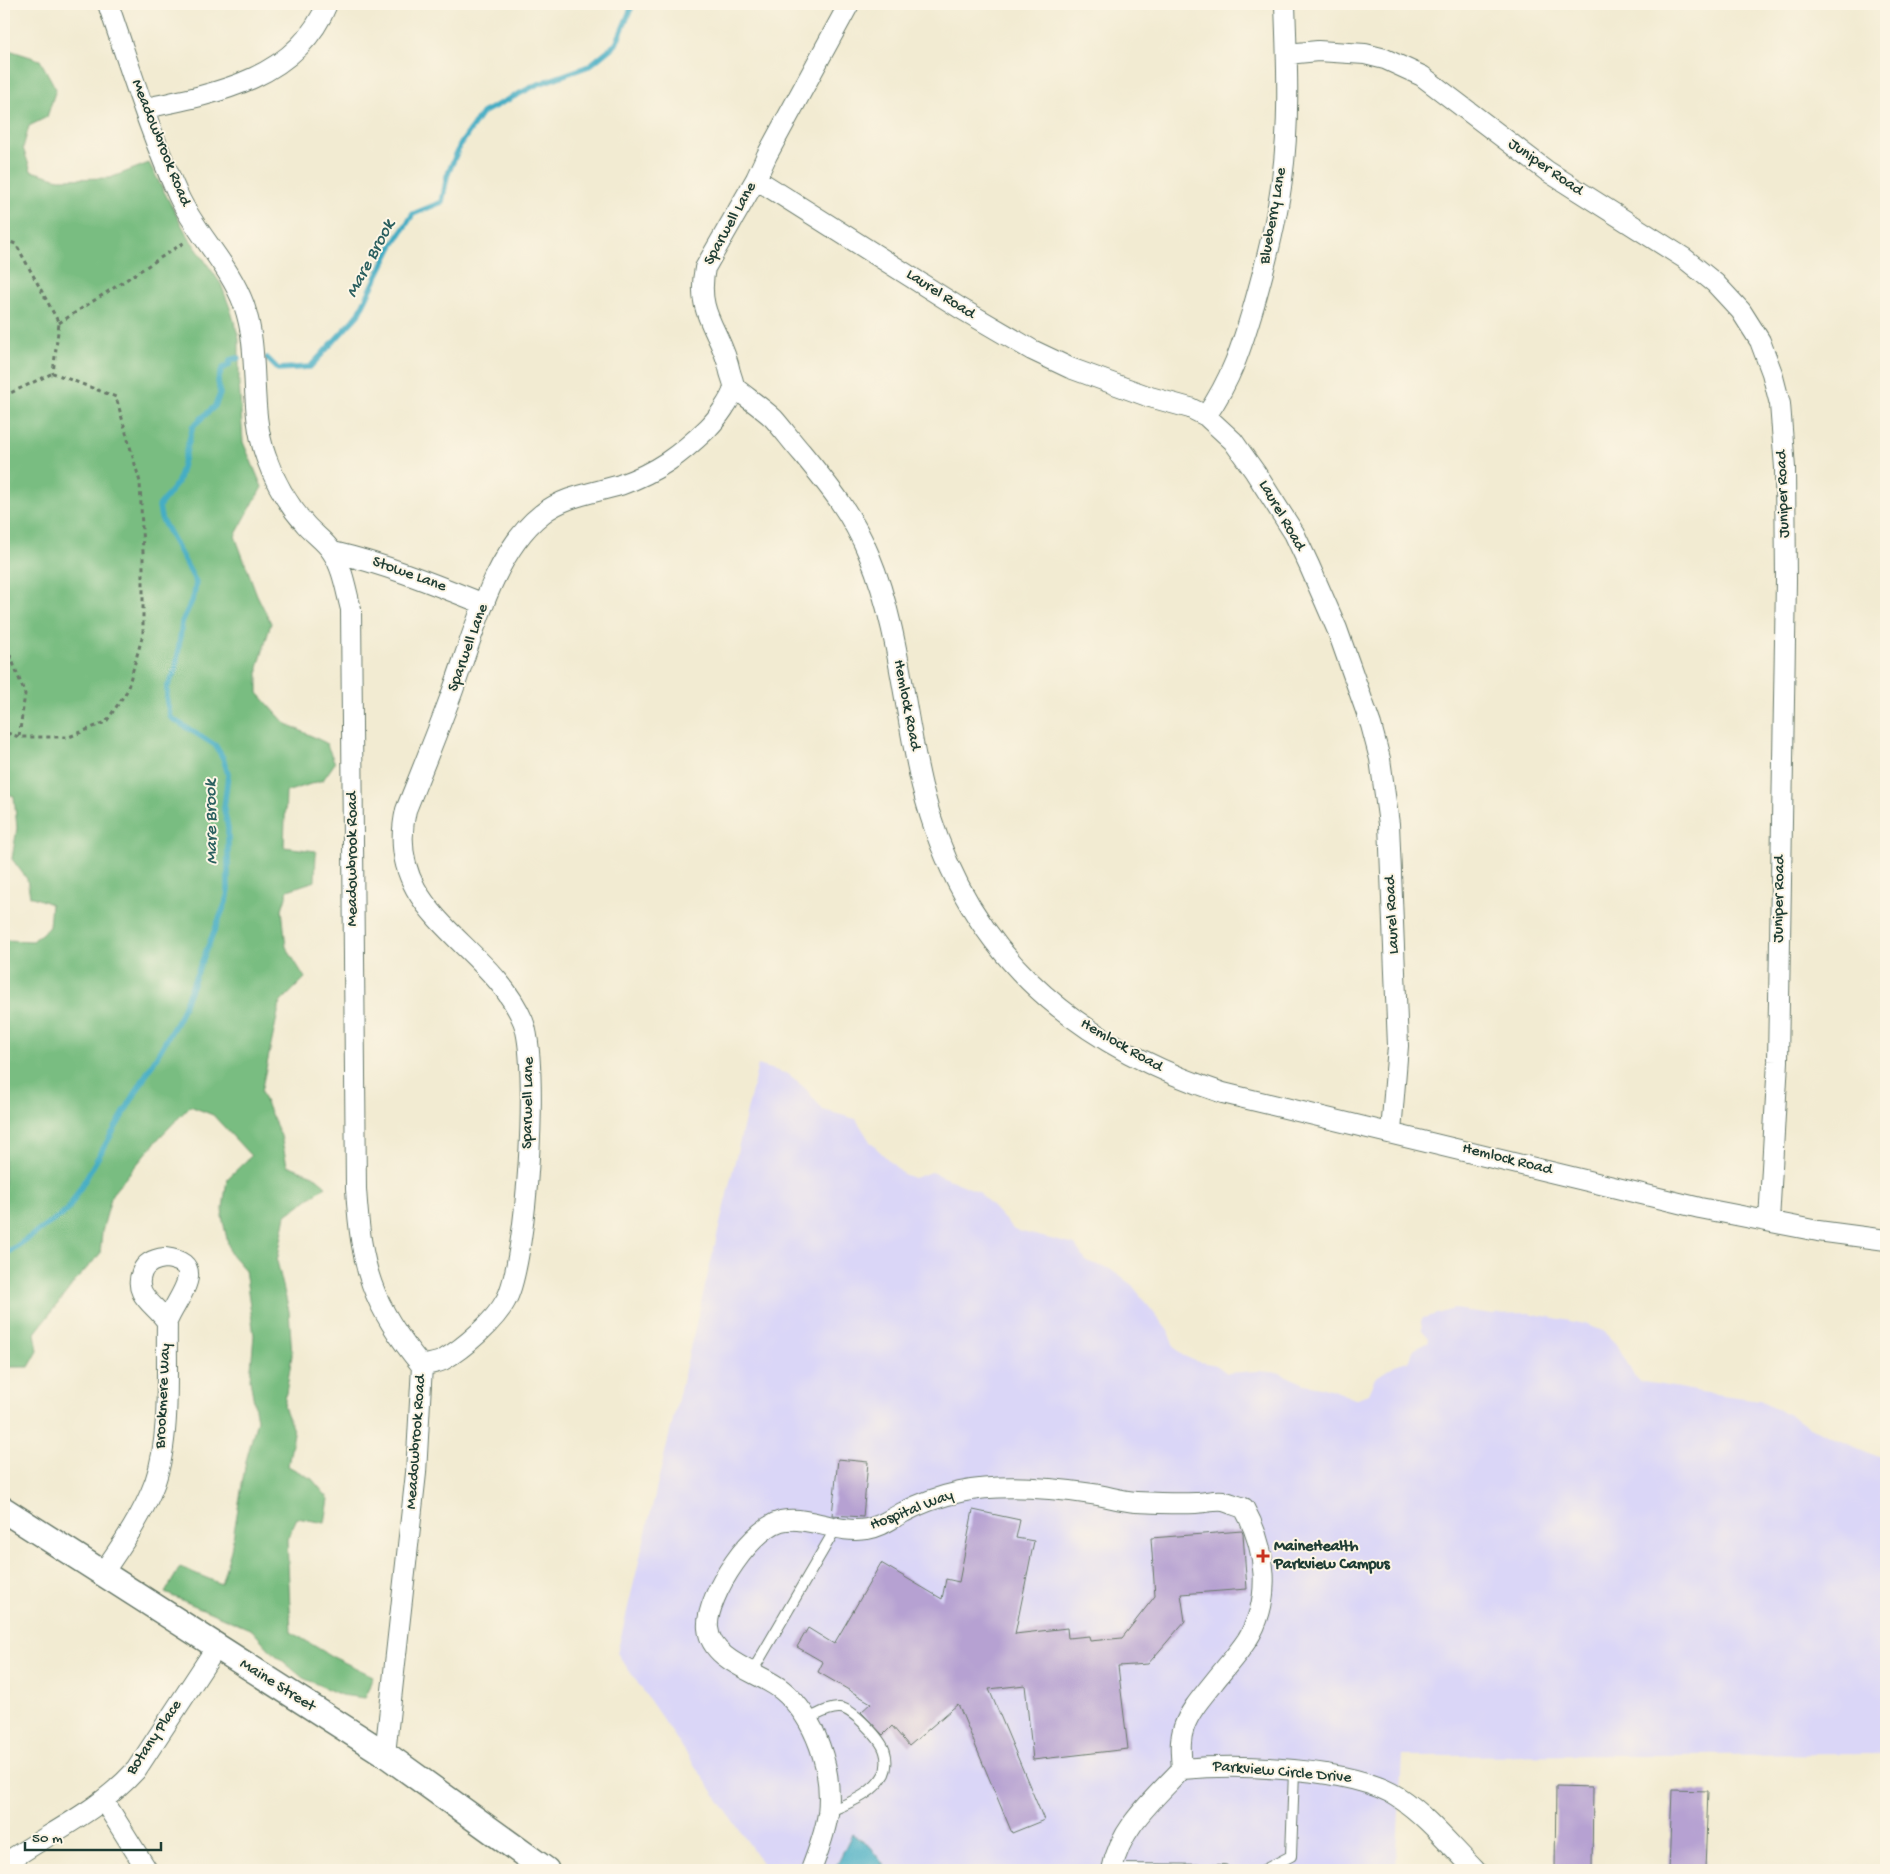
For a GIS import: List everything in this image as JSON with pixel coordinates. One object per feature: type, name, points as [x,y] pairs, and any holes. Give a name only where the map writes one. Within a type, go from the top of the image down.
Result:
[{"type":"street","name":"Meadowbrook Road","points":[[108,4],[178,195],[199,234],[230,275],[244,306],[249,329],[256,423],[266,457],[284,498],[332,552],[344,581],[351,609],[356,1190],[359,1235],[366,1270],[376,1300],[406,1347],[422,1366],[416,1473],[385,1754]]},
{"type":"street","points":[[145,108],[199,98],[255,79],[272,69],[301,46],[322,17],[327,4]]},
{"type":"street","name":"Sparwell Lane","points":[[422,1366],[442,1360],[484,1327],[505,1302],[512,1288],[519,1258],[526,1182],[531,1053],[524,1022],[508,992],[427,909],[410,877],[402,844],[402,827],[406,810],[484,604],[509,552],[530,523],[563,502],[620,484],[670,462],[684,452],[718,418],[734,387],[729,363],[708,319],[702,284],[705,268],[756,179],[767,155],[849,4]]},
{"type":"street","name":"Blueberry Lane","points":[[1206,416],[1230,379],[1241,348],[1271,241],[1282,178],[1287,115],[1285,4]]},
{"type":"street","name":"Juniper Road","points":[[1287,54],[1326,51],[1365,54],[1385,59],[1422,76],[1547,171],[1684,258],[1715,283],[1741,311],[1760,341],[1772,373],[1780,404],[1785,468],[1786,580],[1778,1062],[1769,1221]]},
{"type":"street","name":"Laurel Road","points":[[756,179],[960,308],[1032,350],[1070,368],[1150,397],[1190,408],[1206,416],[1233,441],[1255,472],[1294,533],[1336,629],[1380,759],[1389,824],[1398,1046],[1391,1132]]},
{"type":"street","name":"Hemlock Road","points":[[734,387],[772,418],[835,492],[854,524],[870,556],[881,590],[922,786],[934,826],[950,865],[975,913],[994,943],[1018,971],[1047,998],[1078,1022],[1145,1063],[1182,1079],[1223,1093],[1700,1208],[1856,1238],[1886,1240]]},
{"type":"street","name":"Stowe Lane","points":[[332,552],[366,559],[484,604]]},
{"type":"street","name":"Brookmere Way","points":[[102,1574],[145,1506],[159,1467],[164,1439],[167,1322]]},
{"type":"street","name":"Hospital Way","points":[[811,1870],[821,1843],[828,1812],[828,1781],[822,1750],[808,1719],[783,1691],[731,1660],[716,1646],[708,1629],[710,1612],[724,1581],[752,1540],[765,1528],[784,1520],[806,1521],[848,1531],[870,1529],[922,1504],[961,1492],[982,1489],[1048,1490],[1151,1503],[1184,1504],[1220,1501],[1244,1508],[1254,1526],[1262,1559],[1263,1592],[1260,1609],[1247,1640],[1188,1716],[1180,1746],[1182,1769]]},
{"type":"street","name":"Maine Street","points":[[4,1510],[216,1648],[385,1754],[546,1870]]},
{"type":"street","name":"Botany Place","points":[[4,1864],[104,1801],[136,1770],[216,1648]]},
{"type":"street","name":"Parkview Circle Drive","points":[[1182,1769],[1227,1766],[1294,1771],[1358,1780],[1380,1787],[1399,1798],[1415,1811],[1475,1870]]},
{"type":"street","points":[[1112,1869],[1121,1842],[1130,1826],[1182,1769]]},
{"type":"street","points":[[104,1801],[147,1870]]},
{"type":"lane","points":[[752,1672],[836,1528]]},
{"type":"lane","points":[[808,1719],[832,1708],[841,1707],[851,1711],[885,1750],[887,1761],[884,1774],[869,1792],[828,1812]]},
{"type":"lane","points":[[1264,1870],[1291,1856],[1294,1771]]},
{"type":"lane","points":[[1112,1869],[1224,1870]]},
{"type":"path","points":[[59,323],[199,234]]},
{"type":"path","points":[[4,240],[16,244],[59,323],[53,373]]},
{"type":"path","points":[[4,396],[53,373],[116,397],[140,482],[143,634],[127,691],[106,722],[68,737],[19,737],[4,732]]},
{"type":"path","points":[[4,650],[10,654],[25,694],[19,737]]},
{"type":"shaded area","name":"MaineHealth Parkview Campus","points":[[758,1065],[788,1074],[806,1089],[823,1110],[856,1119],[871,1143],[903,1174],[914,1178],[931,1172],[963,1185],[979,1192],[1014,1230],[1075,1245],[1086,1261],[1110,1269],[1132,1285],[1168,1331],[1173,1345],[1182,1355],[1195,1361],[1216,1365],[1227,1373],[1258,1371],[1280,1373],[1305,1384],[1330,1389],[1355,1399],[1368,1394],[1375,1378],[1395,1365],[1410,1360],[1413,1350],[1428,1342],[1429,1338],[1422,1330],[1421,1322],[1423,1318],[1454,1309],[1493,1314],[1529,1313],[1585,1324],[1603,1331],[1618,1346],[1634,1376],[1639,1381],[1760,1400],[1822,1433],[1886,1460],[1886,1754],[1402,1756],[1396,1870],[767,1870],[617,1653]]},
{"type":"green space","points":[[4,21],[6,49],[40,60],[56,89],[47,117],[29,126],[23,148],[31,171],[59,179],[110,178],[149,163],[187,235],[221,284],[239,338],[239,381],[243,442],[262,487],[235,536],[257,595],[271,623],[258,668],[258,693],[285,723],[326,743],[335,763],[323,780],[286,792],[284,847],[316,851],[315,881],[288,890],[282,909],[286,947],[305,978],[280,1003],[261,1092],[281,1136],[287,1165],[313,1175],[326,1186],[286,1215],[277,1261],[289,1311],[292,1355],[284,1406],[294,1433],[288,1466],[312,1479],[329,1499],[325,1523],[297,1518],[287,1539],[291,1632],[333,1657],[373,1676],[365,1698],[341,1695],[303,1678],[271,1651],[252,1630],[165,1593],[180,1567],[221,1584],[231,1550],[246,1461],[257,1420],[250,1379],[254,1335],[245,1270],[230,1253],[222,1216],[227,1179],[251,1156],[213,1115],[190,1106],[159,1138],[112,1194],[102,1232],[100,1254],[76,1280],[35,1333],[38,1351],[29,1367],[4,1367],[4,940],[33,941],[49,927],[51,904],[30,896],[27,879],[12,859],[17,828],[14,796],[4,793]]},
{"type":"water","points":[[852,1834],[871,1847],[887,1870],[834,1870]]},
{"type":"building","points":[[838,1459],[868,1462],[863,1517],[832,1515]]},
{"type":"building","name":"MaineHealth Parkview Campus","points":[[973,1510],[1020,1520],[1016,1538],[1034,1541],[1015,1634],[1067,1628],[1068,1638],[1089,1636],[1090,1641],[1122,1638],[1155,1596],[1151,1538],[1242,1531],[1243,1534],[1247,1589],[1181,1594],[1185,1621],[1148,1664],[1118,1666],[1128,1749],[1033,1760],[1025,1685],[989,1689],[1044,1820],[1012,1833],[958,1704],[909,1746],[892,1726],[883,1735],[861,1712],[871,1703],[818,1672],[823,1662],[797,1647],[808,1628],[834,1644],[881,1563],[942,1599],[946,1579],[959,1582]]},
{"type":"building","points":[[1556,1786],[1593,1787],[1592,1870],[1555,1870]]},
{"type":"building","points":[[1672,1790],[1708,1791],[1705,1870],[1669,1870]]},
{"type":"waterway","name":"Mare Brook","points":[[267,358],[278,369],[310,367],[358,315],[391,248],[413,214],[442,202],[447,176],[460,145],[482,113],[536,85],[589,66],[616,44],[633,4]]},
{"type":"waterway","name":"Mare Brook","points":[[4,1255],[67,1211],[179,1018],[228,897],[228,828],[224,809],[228,774],[223,758],[215,745],[171,718],[167,703],[167,688],[176,669],[182,622],[194,596],[196,582],[161,518],[159,506],[178,482],[193,426],[215,406],[220,394],[218,381],[222,369],[229,365],[230,360],[238,358]]},
{"type":"place","name":"MaineHealth Parkview Campus","points":[[1263,1556]]}]
